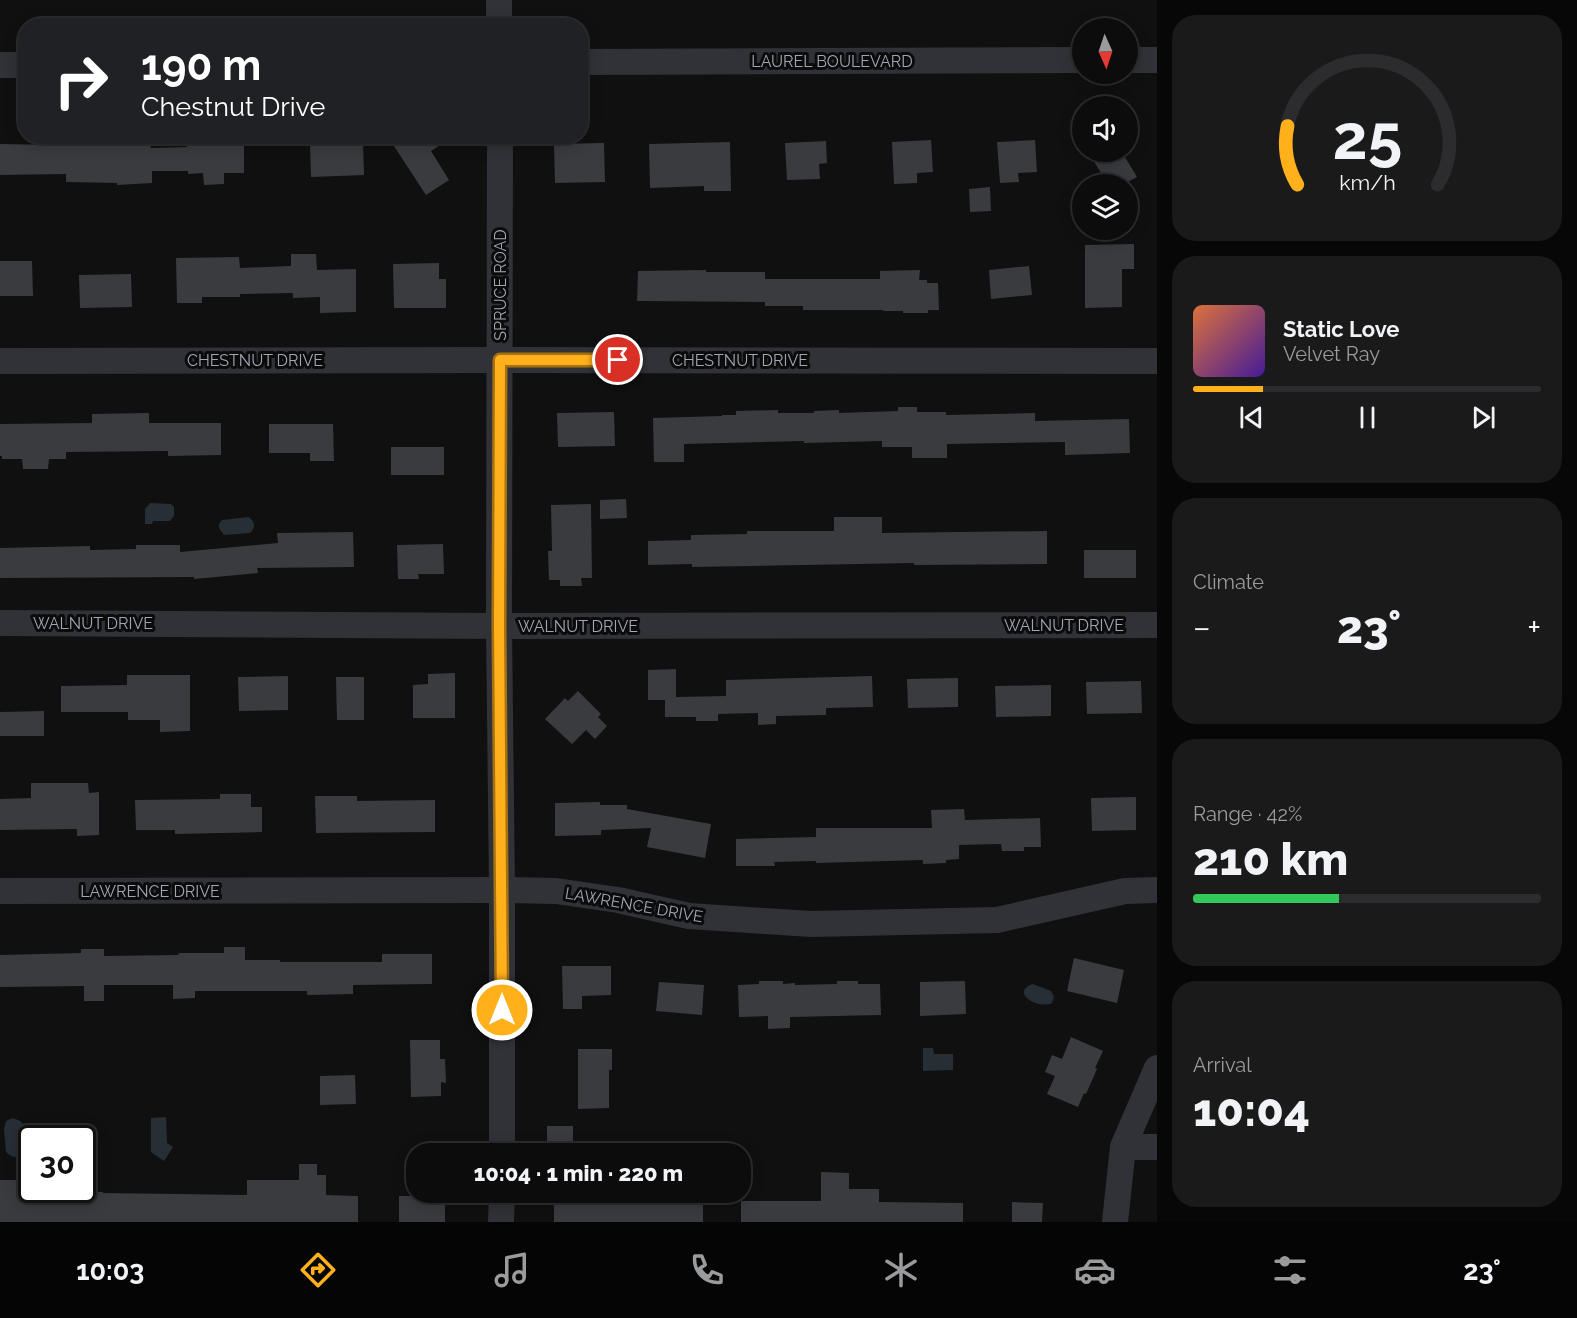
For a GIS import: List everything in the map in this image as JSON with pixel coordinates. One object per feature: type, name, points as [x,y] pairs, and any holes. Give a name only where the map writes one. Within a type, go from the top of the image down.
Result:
[{"type":"street","points":[[499,0],[499,18]]},
{"type":"street","name":"LAUREL BOULEVARD","points":[[588,62],[1072,60]]},
{"type":"street","points":[[1138,60],[1157,60]]},
{"type":"street","points":[[0,65],[18,65]]},
{"type":"street","name":"SPRUCE ROAD","points":[[500,144],[499,626],[502,1143]]},
{"type":"street","name":"CHESTNUT DRIVE","points":[[0,361],[1157,361]]},
{"type":"street","name":"WALNUT DRIVE","points":[[0,623],[499,626],[1157,625]]},
{"type":"street","name":"LAWRENCE DRIVE","points":[[0,891],[556,891],[608,898],[689,916],[811,924],[996,920],[1125,891],[1157,890]]},
{"type":"street","points":[[1115,1222],[1123,1147],[1157,1068]]},
{"type":"street","points":[[1123,1147],[1157,1147]]},
{"type":"street","points":[[501,1203],[501,1222]]},
{"type":"shaded area","points":[[150,503],[171,504],[174,507],[174,516],[170,521],[153,521],[152,524],[145,524],[145,509]]},
{"type":"shaded area","points":[[249,517],[254,525],[250,533],[224,535],[219,528],[222,520]]},
{"type":"shaded area","points":[[1033,984],[1051,991],[1054,997],[1052,1003],[1040,1004],[1028,999],[1024,991],[1026,987]]},
{"type":"shaded area","points":[[923,1048],[933,1048],[934,1054],[953,1054],[953,1070],[923,1071]]},
{"type":"shaded area","points":[[166,1117],[167,1143],[173,1147],[164,1161],[151,1152],[151,1118]]},
{"type":"shaded area","points":[[13,1118],[23,1124],[18,1125],[18,1156],[15,1157],[6,1152],[4,1129],[6,1121]]},
{"type":"building","points":[[931,140],[933,172],[917,173],[917,183],[894,184],[892,142]]},
{"type":"building","points":[[1035,140],[1037,172],[1018,173],[1019,182],[1000,183],[997,142]]},
{"type":"building","points":[[826,141],[827,163],[819,164],[820,179],[787,180],[785,143]]},
{"type":"building","points":[[730,142],[731,191],[704,191],[704,186],[650,188],[649,144]]},
{"type":"building","points":[[604,143],[605,182],[555,183],[554,144]]},
{"type":"building","points":[[0,144],[150,144],[151,148],[187,147],[187,144],[244,144],[244,173],[224,173],[224,184],[204,185],[203,173],[188,174],[188,171],[152,171],[152,183],[117,185],[117,183],[66,182],[66,174],[0,175]]},
{"type":"building","points":[[310,144],[363,144],[364,175],[311,177]]},
{"type":"building","points":[[393,144],[442,144],[431,151],[449,180],[426,195]]},
{"type":"building","points":[[1094,162],[1128,162],[1135,174],[1102,174]]},
{"type":"building","points":[[990,187],[991,211],[970,212],[969,189]]},
{"type":"building","points":[[1134,244],[1134,269],[1122,269],[1122,307],[1085,308],[1085,245]]},
{"type":"building","points":[[291,254],[316,254],[317,270],[356,269],[356,312],[320,313],[320,297],[293,298],[293,293],[202,297],[202,303],[177,303],[176,258],[239,257],[240,268],[291,266]]},
{"type":"building","points":[[0,261],[32,261],[33,296],[0,296]]},
{"type":"building","points":[[439,263],[439,279],[446,279],[446,308],[394,308],[393,264]]},
{"type":"building","points":[[1029,266],[1032,295],[991,299],[989,270]]},
{"type":"building","points":[[706,270],[706,272],[765,272],[765,279],[880,279],[880,271],[920,270],[919,280],[938,283],[939,310],[928,310],[928,313],[903,313],[903,311],[883,310],[803,310],[803,306],[765,306],[765,302],[637,301],[638,271]]},
{"type":"building","points":[[131,274],[132,307],[80,308],[79,275]]},
{"type":"building","points":[[898,407],[917,407],[917,412],[946,412],[946,415],[1035,413],[1035,421],[1129,419],[1130,453],[1065,455],[1065,442],[947,444],[947,458],[912,458],[912,447],[882,447],[882,441],[804,443],[804,441],[684,444],[684,462],[654,462],[653,418],[736,415],[736,411],[778,410],[778,413],[814,413],[814,411],[839,410],[839,413],[898,411]]},
{"type":"building","points":[[614,412],[615,446],[558,447],[557,413]]},
{"type":"building","points":[[149,413],[149,423],[221,423],[221,455],[168,456],[168,451],[66,452],[66,459],[49,459],[48,469],[23,469],[22,459],[2,459],[0,456],[0,424],[92,423],[92,414]]},
{"type":"building","points":[[269,424],[333,424],[334,461],[310,461],[310,453],[269,453]]},
{"type":"building","points":[[391,447],[444,447],[444,475],[391,475]]},
{"type":"building","points":[[626,499],[627,518],[600,519],[600,500]]},
{"type":"building","points":[[591,504],[592,578],[581,578],[582,586],[560,586],[560,580],[549,580],[548,551],[552,551],[551,505]]},
{"type":"building","points":[[834,517],[882,517],[882,533],[1047,531],[1047,564],[914,565],[914,563],[692,567],[692,564],[648,565],[648,541],[691,540],[691,535],[747,534],[747,531],[834,531]]},
{"type":"building","points":[[353,532],[354,567],[257,568],[258,573],[194,579],[194,577],[0,578],[0,548],[90,546],[90,550],[136,549],[136,545],[180,545],[180,552],[278,543],[277,533]]},
{"type":"building","points":[[443,544],[444,574],[418,574],[419,579],[398,579],[397,545]]},
{"type":"building","points":[[1084,550],[1136,550],[1136,578],[1084,578]]},
{"type":"building","points":[[676,669],[676,697],[726,696],[726,680],[872,676],[873,707],[826,708],[826,715],[776,716],[776,724],[758,725],[758,713],[718,714],[718,721],[696,721],[696,717],[665,717],[665,700],[648,700],[648,670]]},
{"type":"building","points":[[455,673],[455,718],[413,718],[413,685],[428,684],[428,674]]},
{"type":"building","points":[[127,675],[190,675],[190,731],[160,732],[160,720],[128,720],[128,712],[61,712],[61,686],[127,685]]},
{"type":"building","points":[[288,676],[288,710],[239,711],[238,677]]},
{"type":"building","points":[[336,677],[364,677],[364,720],[337,720]]},
{"type":"building","points":[[958,678],[958,707],[908,708],[907,679]]},
{"type":"building","points":[[1141,681],[1142,713],[1087,714],[1086,682]]},
{"type":"building","points":[[1051,685],[1051,716],[996,717],[995,686]]},
{"type":"building","points":[[578,691],[601,714],[598,717],[607,726],[595,739],[586,730],[572,744],[545,719],[565,698],[568,701]]},
{"type":"building","points":[[44,711],[44,736],[0,736],[0,712]]},
{"type":"building","points":[[31,783],[88,783],[89,793],[99,792],[99,835],[77,836],[77,829],[0,830],[0,799],[31,798]]},
{"type":"building","points":[[220,794],[251,794],[251,807],[262,807],[262,832],[175,834],[175,830],[136,830],[135,800],[220,799]]},
{"type":"building","points":[[315,796],[357,796],[357,801],[435,800],[435,832],[316,833]]},
{"type":"building","points":[[1136,797],[1136,830],[1092,831],[1091,798]]},
{"type":"building","points":[[600,802],[600,805],[627,805],[627,809],[711,824],[705,858],[647,847],[651,828],[601,830],[601,835],[555,836],[555,803]]},
{"type":"building","points":[[964,809],[965,820],[1040,818],[1041,847],[1024,847],[1024,851],[1002,851],[1001,844],[959,845],[959,859],[946,860],[946,863],[923,864],[923,860],[816,863],[816,861],[774,862],[775,866],[736,866],[736,839],[816,837],[816,828],[932,828],[931,810]]},
{"type":"building","points":[[224,947],[245,947],[245,960],[280,960],[280,962],[382,962],[382,954],[432,954],[432,984],[353,985],[353,994],[307,995],[307,991],[195,991],[195,998],[173,999],[173,985],[104,985],[104,1001],[84,1001],[84,986],[0,987],[0,955],[81,953],[81,949],[104,949],[104,956],[178,955],[179,953],[224,953]]},
{"type":"building","points":[[1074,958],[1124,970],[1117,1003],[1067,991]]},
{"type":"building","points":[[562,966],[611,966],[611,995],[582,996],[582,1009],[563,1009]]},
{"type":"building","points":[[759,981],[783,981],[783,984],[795,983],[795,985],[837,984],[837,981],[880,984],[881,1015],[790,1017],[790,1028],[768,1029],[768,1016],[739,1017],[738,985],[759,984]]},
{"type":"building","points":[[965,981],[966,1014],[920,1016],[920,982]]},
{"type":"building","points":[[659,982],[704,985],[702,1015],[656,1011]]},
{"type":"building","points":[[1071,1037],[1103,1051],[1086,1094],[1084,1093],[1078,1107],[1047,1094],[1055,1076],[1045,1072],[1052,1055],[1062,1059]]},
{"type":"building","points":[[410,1040],[440,1040],[440,1059],[445,1059],[446,1083],[441,1082],[441,1096],[411,1097]]},
{"type":"building","points":[[578,1049],[612,1049],[612,1070],[609,1070],[609,1108],[578,1109]]},
{"type":"building","points":[[355,1075],[356,1104],[320,1105],[320,1076]]},
{"type":"building","points":[[547,1126],[573,1126],[573,1143],[547,1143]]},
{"type":"building","points":[[299,1164],[317,1164],[317,1175],[326,1175],[326,1195],[358,1196],[358,1222],[0,1222],[0,1180],[18,1180],[18,1203],[96,1203],[96,1192],[247,1195],[247,1180],[299,1180]]},
{"type":"building","points":[[821,1172],[849,1173],[849,1189],[879,1189],[879,1202],[963,1203],[963,1222],[741,1222],[741,1203],[821,1201]]},
{"type":"building","points":[[399,1196],[406,1196],[406,1203],[445,1203],[445,1222],[399,1222]]},
{"type":"building","points":[[1012,1202],[1043,1203],[1042,1222],[1012,1222]]},
{"type":"building","points":[[554,1203],[703,1203],[703,1222],[554,1222]]},
{"type":"route","points":[[502,1010],[499,626],[500,360],[618,360]]}]
